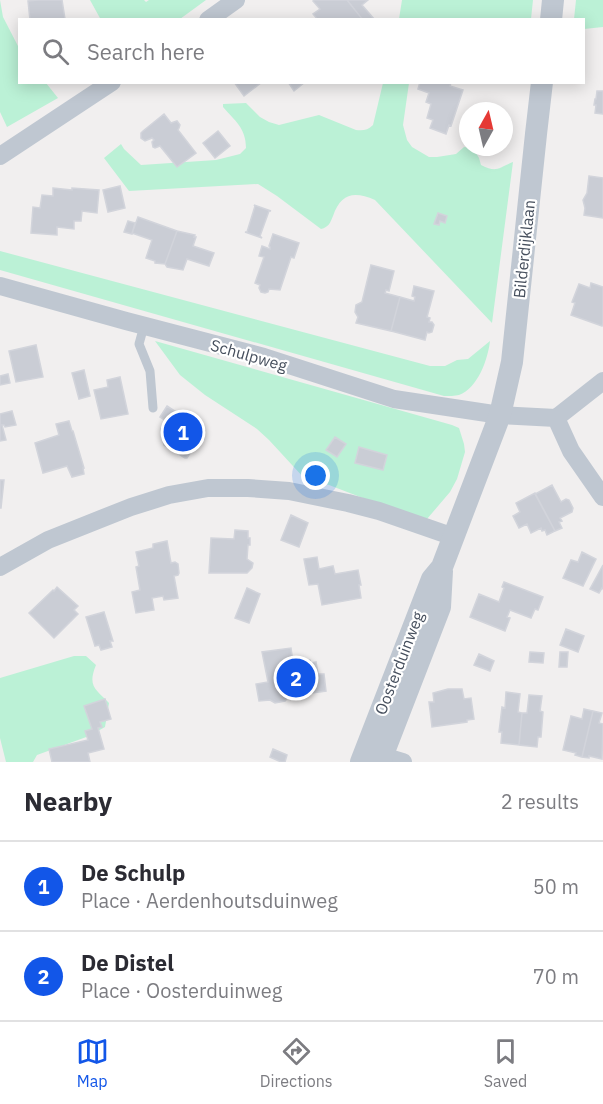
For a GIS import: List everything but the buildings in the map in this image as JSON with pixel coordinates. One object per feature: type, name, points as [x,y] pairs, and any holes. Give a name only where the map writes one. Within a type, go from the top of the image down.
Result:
[{"type":"street","points":[[211,18],[236,0]]},
{"type":"street","points":[[550,18],[553,0]]},
{"type":"street","points":[[0,156],[109,84]]},
{"type":"street","name":"Bilderdijklaan","points":[[500,415],[512,362],[542,84]]},
{"type":"street","name":"Schulpweg","points":[[0,286],[264,357],[394,399],[500,415],[556,418]]},
{"type":"street","points":[[603,381],[556,418],[571,451],[603,497]]},
{"type":"street","name":"Oosterduinweg","points":[[379,757],[441,607],[442,567],[500,415]]},
{"type":"street","points":[[0,567],[48,540],[130,507],[168,495],[208,488],[290,491],[380,511],[454,537]]},
{"type":"lane","points":[[144,326],[139,344],[150,371],[153,408]]},
{"type":"green space","points":[[0,0],[3,17],[18,46],[18,84],[47,84],[58,98],[7,127],[0,112]]},
{"type":"green space","points":[[90,0],[144,0],[146,2],[149,0],[206,0],[181,18],[100,18]]},
{"type":"green space","points":[[402,0],[533,0],[531,18],[399,18]]},
{"type":"green space","points":[[576,0],[603,0],[603,27],[585,29],[585,18],[574,18]]},
{"type":"green space","points":[[383,84],[409,84],[403,125],[407,140],[412,147],[429,157],[456,154],[459,151],[459,156],[478,156],[481,165],[491,169],[497,169],[513,162],[492,323],[375,200],[361,195],[344,198],[336,208],[329,224],[321,229],[258,184],[129,191],[104,158],[121,144],[141,165],[216,160],[240,154],[246,148],[244,135],[223,104],[246,103],[260,117],[279,125],[319,115],[356,130],[373,125]]},
{"type":"green space","points":[[0,251],[430,366],[445,366],[457,360],[468,359],[490,341],[489,348],[481,372],[472,386],[459,395],[444,396],[0,270]]},
{"type":"green space","points":[[155,341],[459,428],[465,452],[457,479],[450,492],[427,519],[304,478],[257,429],[205,395],[180,375]]},
{"type":"green space","points":[[74,656],[86,656],[96,665],[92,678],[94,687],[109,703],[105,727],[89,736],[37,755],[33,762],[6,762],[0,738],[0,678]]},
{"type":"place","name":"De Schulp","points":[[183,432]]},
{"type":"place","name":"De Distel","points":[[296,678]]}]
